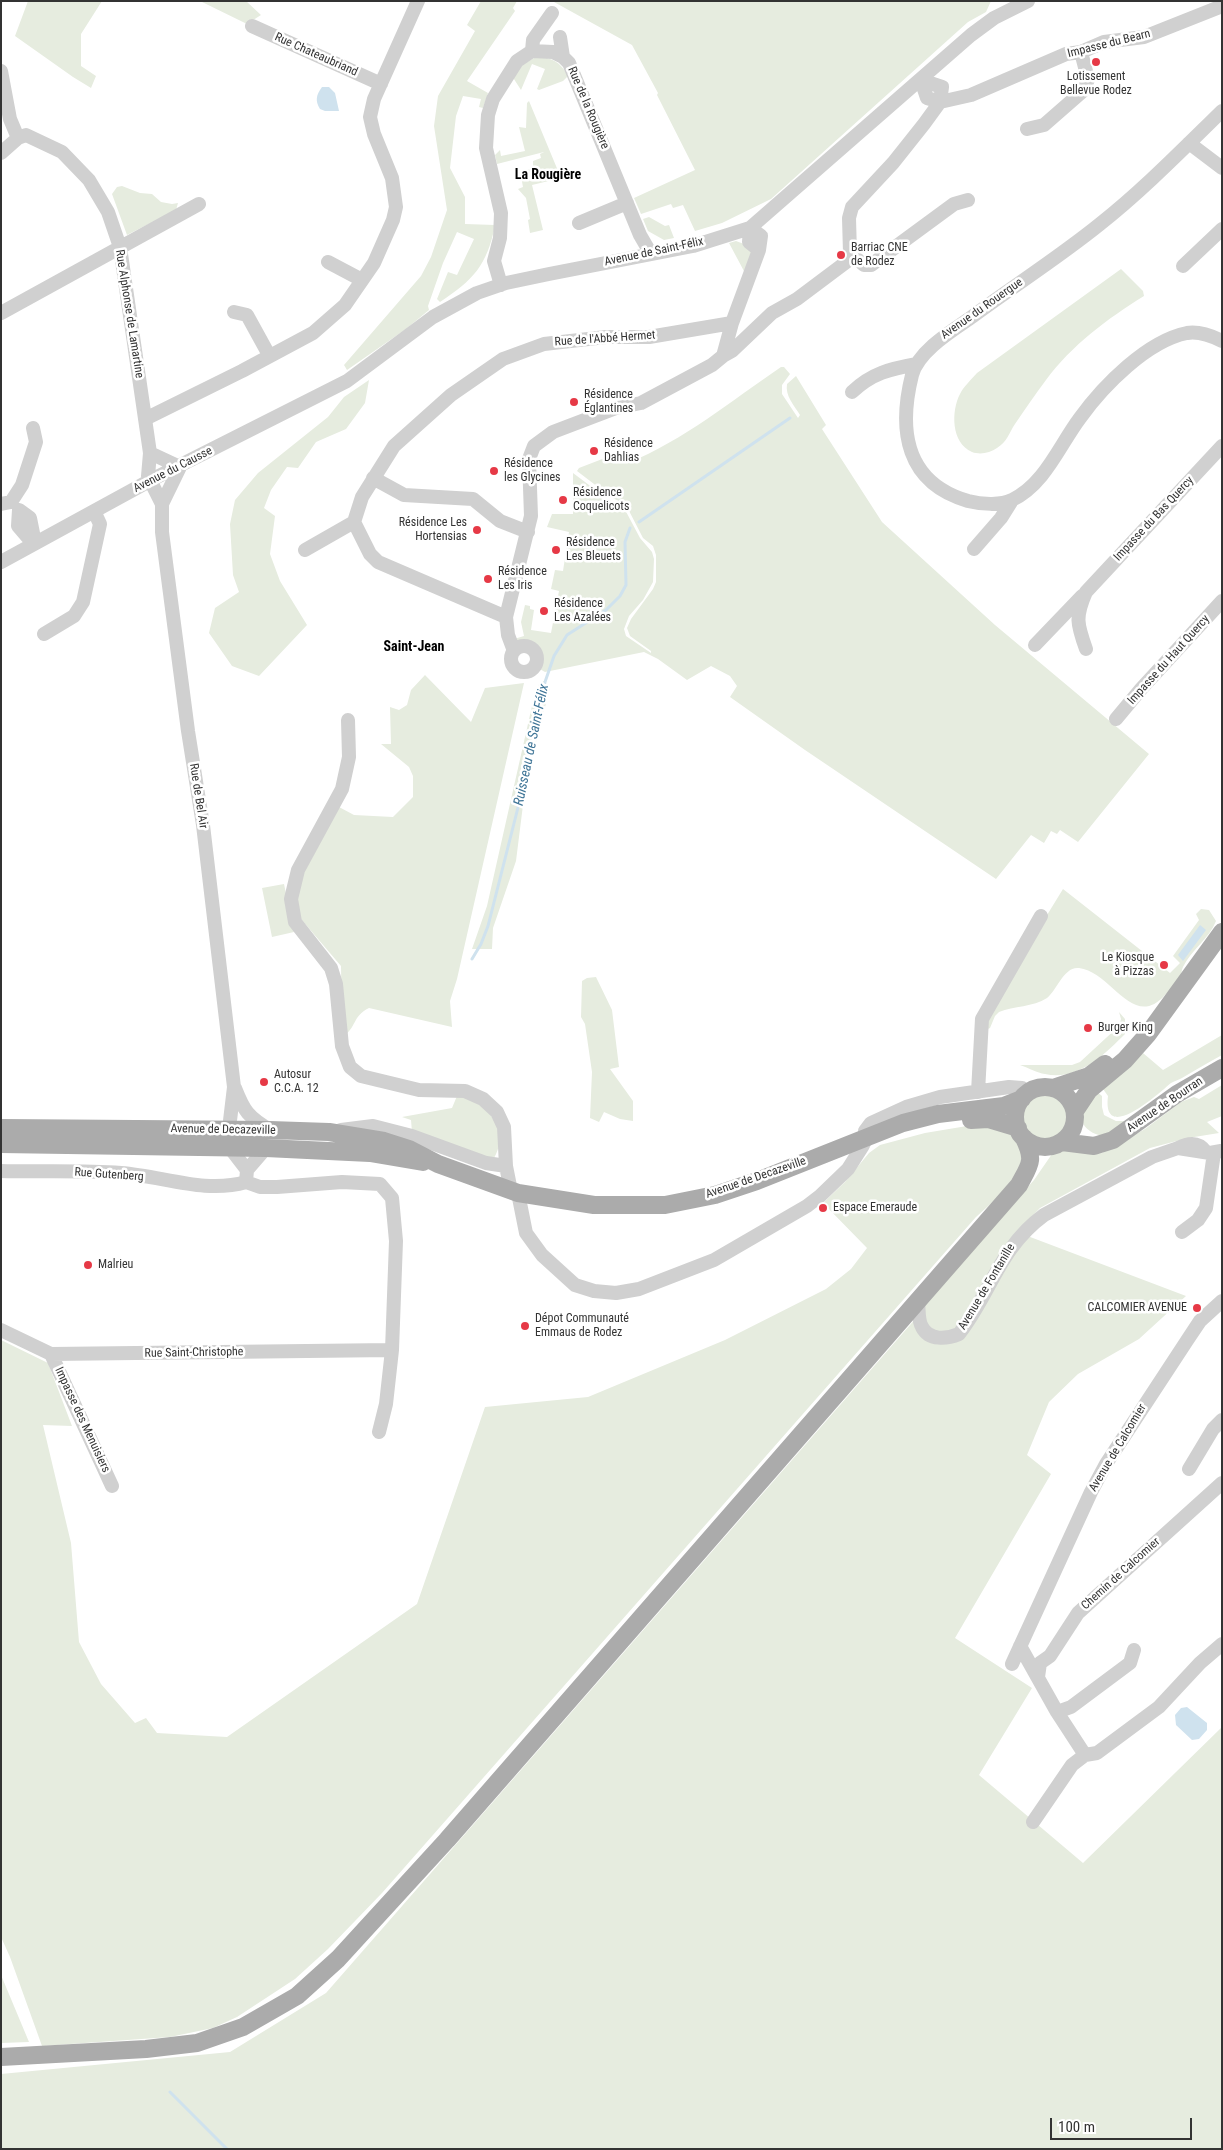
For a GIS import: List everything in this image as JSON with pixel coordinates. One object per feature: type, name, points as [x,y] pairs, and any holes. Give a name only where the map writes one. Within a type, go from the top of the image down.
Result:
[{"type":"main road","points":[[1019,1185],[1029,1179],[1057,1144],[1070,1134],[1075,1116],[1089,1090],[1137,1047],[1222,932]]},
{"type":"main road","points":[[1,2057],[146,2049],[197,2044],[243,2027],[297,1996],[338,1959],[376,1918],[1019,1185],[1031,1164],[1031,1152],[1021,1133],[1016,1113],[1024,1096],[1038,1088],[1053,1088],[1089,1076],[1123,1050],[1171,1002]]},
{"type":"main road","name":"Avenue de Bourran","points":[[1057,1144],[1094,1146],[1108,1142],[1126,1132],[1177,1094],[1222,1068]]},
{"type":"main road","points":[[1053,1088],[1067,1096],[1075,1116],[1093,1137],[1108,1142]]},
{"type":"main road","name":"Avenue de Decazeville","points":[[1,1128],[230,1129],[329,1132],[384,1141],[410,1149],[438,1164],[515,1192],[594,1205],[665,1205],[715,1195],[757,1181],[903,1124],[938,1114],[1004,1106],[1024,1096]]},
{"type":"main road","name":"Avenue de Decazeville","points":[[867,1137],[966,1120],[988,1119],[1021,1133]]},
{"type":"main road","points":[[1021,1133],[1037,1145],[1057,1144]]},
{"type":"main road","name":"Avenue de Decazeville","points":[[1,1144],[266,1148],[370,1153],[438,1164]]},
{"type":"street","name":"Avenue de Saint-Félix","points":[[347,381],[433,317],[477,293],[501,285],[693,246],[750,228],[971,35],[994,18],[1028,1]]},
{"type":"street","points":[[145,419],[313,333],[345,305],[374,264],[393,220],[396,208],[392,178],[374,134],[370,117],[374,98],[418,2]]},
{"type":"street","name":"Impasse du Bearn","points":[[940,102],[971,95],[1066,54],[1081,52],[1104,42],[1144,36],[1222,6]]},
{"type":"street","points":[[501,285],[494,261],[500,238],[501,213],[486,148],[488,115],[493,99],[517,62],[532,51],[534,40],[552,13]]},
{"type":"street","name":"Rue Chateaubriand","points":[[252,26],[381,84]]},
{"type":"street","points":[[560,37],[563,57]]},
{"type":"street","name":"Rue de la Rougière","points":[[532,51],[553,52],[563,57],[569,63],[577,78],[627,203],[650,254]]},
{"type":"street","points":[[1027,129],[1044,125],[1084,90],[1088,79],[1081,52]]},
{"type":"street","points":[[1,71],[10,120],[18,138],[1,154]]},
{"type":"street","points":[[921,80],[942,87],[940,102],[893,164],[852,207],[849,218],[850,253],[864,265],[871,265],[954,204],[968,200]]},
{"type":"street","name":"Avenue du Rouergue","points":[[1011,502],[994,504],[972,502],[951,496],[934,485],[922,472],[912,456],[906,434],[906,406],[913,372],[917,364],[937,341],[1102,222],[1222,111]]},
{"type":"street","name":"Rue Alphonse de Lamartine","points":[[18,138],[26,134],[62,152],[89,180],[108,212],[120,247],[150,453],[148,476],[151,480]]},
{"type":"street","points":[[1189,143],[1222,168]]},
{"type":"street","points":[[579,223],[627,203]]},
{"type":"street","points":[[1,313],[199,204]]},
{"type":"street","points":[[723,356],[761,236],[750,228]]},
{"type":"street","points":[[1183,266],[1222,229]]},
{"type":"street","points":[[514,652],[508,635],[506,617],[531,516],[529,459],[534,446],[543,437],[616,408],[641,403],[712,365],[723,356],[732,352],[772,313],[797,299],[853,257]]},
{"type":"street","points":[[328,262],[362,280]]},
{"type":"street","points":[[234,312],[247,315],[269,355]]},
{"type":"street","name":"Rue de l'Abbé Hermet","points":[[354,522],[362,497],[394,446],[451,395],[503,359],[544,344],[597,338],[649,337],[732,323]]},
{"type":"street","points":[[974,549],[1001,518],[1011,502],[1029,489],[1045,471],[1081,416],[1110,382],[1141,357],[1164,342],[1189,333],[1209,336],[1222,341]]},
{"type":"street","points":[[852,392],[865,379],[890,369],[917,364]]},
{"type":"street","name":"Avenue du Causse","points":[[1,562],[151,480],[347,381]]},
{"type":"street","points":[[33,428],[36,442],[22,485],[11,506],[30,518],[35,543]]},
{"type":"street","name":"Impasse du Bas Quercy","points":[[1035,645],[1222,446]]},
{"type":"street","points":[[150,453],[180,467]]},
{"type":"street","name":"Rue de Bel Air","points":[[162,504],[180,467]]},
{"type":"street","points":[[373,478],[404,496],[474,499],[500,521],[528,532]]},
{"type":"street","name":"Rue de Bel Air","points":[[151,480],[162,504],[162,532],[188,731],[203,825],[234,1087],[230,1129]]},
{"type":"street","points":[[44,634],[74,616],[83,602],[100,524],[94,511]]},
{"type":"street","points":[[305,550],[354,522],[370,554],[378,562],[506,617]]},
{"type":"street","name":"Impasse du Bas Quercy","points":[[1086,592],[1078,611],[1079,629],[1086,649]]},
{"type":"street","name":"Impasse du Haut Quercy","points":[[1116,719],[1141,688],[1222,601]]},
{"type":"street","points":[[348,720],[348,758],[342,789],[298,870],[291,899],[295,922],[330,968],[336,984],[342,1046],[350,1067],[362,1076],[419,1090],[465,1091],[483,1099],[497,1112],[504,1127],[506,1166],[526,1233],[542,1255],[575,1285],[594,1292],[616,1293],[639,1289],[714,1260],[787,1218],[820,1196],[848,1169],[867,1137],[865,1131],[872,1124],[906,1107],[940,1096],[1009,1087],[1022,1088],[1024,1096]]},
{"type":"street","points":[[978,1092],[982,1019],[1041,916]]},
{"type":"street","name":"Rue de Bel Air","points":[[234,1087],[245,1111],[253,1120],[270,1130]]},
{"type":"street","points":[[329,1132],[373,1126],[408,1135],[486,1162],[506,1166]]},
{"type":"street","name":"Avenue de Fontanille","points":[[918,1302],[921,1326],[926,1334],[940,1339],[959,1334],[1011,1246],[1038,1219],[1152,1157],[1187,1144],[1196,1144],[1214,1152]]},
{"type":"street","points":[[230,1148],[247,1176],[266,1148]]},
{"type":"street","points":[[1182,1232],[1198,1220],[1206,1208],[1214,1152]]},
{"type":"street","name":"Rue Gutenberg","points":[[1,1171],[122,1173],[203,1186],[232,1186],[247,1176],[260,1187],[342,1182],[380,1184],[392,1198],[396,1241],[392,1350]]},
{"type":"street","name":"Avenue de Calcomier","points":[[1012,1664],[1090,1492],[1106,1464],[1200,1321],[1222,1301]]},
{"type":"street","name":"Rue Saint-Christophe","points":[[1,1330],[51,1354],[392,1350]]},
{"type":"street","points":[[379,1432],[386,1404],[392,1350]]},
{"type":"street","name":"Impasse des Menuisiers","points":[[51,1354],[112,1486]]},
{"type":"street","points":[[1189,1468],[1222,1420]]},
{"type":"street","name":"Chemin de Calcomier","points":[[1038,1677],[1040,1663],[1050,1656],[1078,1613],[1222,1483]]},
{"type":"street","points":[[1032,1822],[1072,1765],[1085,1755],[1097,1753],[1159,1707],[1200,1662],[1222,1644]]},
{"type":"street","points":[[1020,1646],[1057,1712],[1085,1755]]},
{"type":"street","points":[[1057,1712],[1071,1707],[1130,1663],[1134,1650]]},
{"type":"shaded area","points":[[28,1],[102,1],[81,34],[81,66],[96,76],[91,88],[15,36]]},
{"type":"shaded area","points":[[200,1],[246,1],[261,15],[247,24]]},
{"type":"shaded area","points":[[481,1],[517,1],[513,8],[515,11],[467,81],[488,93],[483,108],[479,107],[481,99],[463,96],[456,116],[450,168],[465,197],[465,224],[495,225],[488,251],[483,262],[470,279],[440,302],[437,299],[448,272],[457,275],[474,239],[457,232],[443,263],[428,306],[429,310],[406,329],[347,370],[344,365],[421,276],[431,257],[447,210],[434,126],[438,96],[475,31],[467,25]]},
{"type":"shaded area","points":[[991,1],[986,12],[968,22],[771,199],[722,223],[695,231],[683,205],[673,208],[671,204],[641,214],[634,198],[695,170],[657,95],[658,93],[632,45],[554,2]]},
{"type":"shaded area","points":[[536,57],[555,61],[568,76],[563,81],[539,90],[537,89],[545,69],[532,64],[521,90],[512,76],[520,66]]},
{"type":"shaded area","points":[[529,101],[561,178],[532,185],[543,230],[530,233],[528,220],[530,219],[526,198],[518,189],[523,187],[520,171],[533,169],[533,161],[541,158],[540,154],[544,152],[497,164],[495,155],[500,150],[501,156],[525,151],[519,127],[526,128],[527,103]]},
{"type":"shaded area","points":[[122,186],[140,193],[152,194],[161,202],[178,203],[176,210],[127,235],[112,194],[117,187]]},
{"type":"shaded area","points":[[649,217],[665,226],[669,225],[674,238],[664,240],[648,231],[643,219]]},
{"type":"shaded area","points":[[736,241],[744,244],[753,254],[745,273],[729,243]]},
{"type":"shaded area","points":[[1121,269],[1143,291],[1144,296],[1104,323],[1067,355],[1046,380],[1000,446],[982,453],[975,453],[965,448],[957,434],[954,417],[957,401],[968,383],[977,373]]},
{"type":"shaded area","points":[[781,367],[784,367],[790,374],[782,385],[782,394],[798,418],[800,415],[787,392],[787,384],[796,376],[826,425],[822,429],[882,522],[995,625],[1149,754],[1078,842],[1060,830],[1057,834],[1051,831],[1044,843],[1031,835],[996,879],[730,697],[737,686],[730,676],[711,666],[687,680],[658,659],[644,652],[545,672],[538,668],[540,653],[530,644],[514,639],[524,636],[521,622],[525,605],[530,606],[530,609],[534,610],[531,630],[551,633],[559,591],[551,589],[555,570],[563,571],[569,532],[547,527],[552,514],[573,514],[573,473],[609,500],[623,506],[640,538],[652,552],[654,559],[653,582],[643,600],[629,616],[624,629],[626,636],[651,653],[651,651],[630,636],[627,628],[656,582],[656,555],[653,546],[643,538],[626,505],[611,497],[577,471],[579,468],[623,451],[628,463],[649,454],[707,419]]},
{"type":"shaded area","points":[[369,380],[365,403],[346,429],[316,442],[298,468],[287,467],[271,490],[264,508],[275,516],[270,554],[280,581],[307,625],[259,676],[232,666],[209,633],[215,608],[239,592],[233,575],[230,524],[235,500],[258,473],[328,417],[344,397]]},
{"type":"shaded area","points":[[425,675],[471,722],[485,688],[524,683],[457,979],[450,1001],[452,1027],[369,1008],[357,1018],[350,1030],[342,1037],[341,966],[301,919],[297,907],[297,891],[303,871],[339,807],[354,815],[393,817],[413,797],[413,776],[409,767],[381,744],[391,744],[390,707],[399,710],[407,705],[411,690]]},
{"type":"shaded area","points":[[544,681],[550,688],[526,781],[516,861],[493,928],[492,949],[472,949],[487,906],[532,706],[539,684]]},
{"type":"shaded area","points":[[284,884],[294,932],[272,937],[262,888]]},
{"type":"shaded area","points":[[1063,889],[1170,973],[1180,963],[1173,956],[1199,920],[1196,914],[1201,909],[1209,910],[1216,921],[1209,933],[1186,961],[1177,982],[1153,1004],[1143,1007],[1132,1003],[1091,972],[1074,968],[1065,975],[1047,998],[1036,1003],[999,1012],[995,1016],[990,1028],[986,1030],[982,1021]]},
{"type":"shaded area","points":[[596,977],[612,1010],[619,1067],[610,1069],[633,1101],[633,1121],[620,1119],[604,1112],[599,1122],[590,1118],[592,1072],[585,1024],[581,1017],[582,981],[587,978]]},
{"type":"shaded area","points":[[1119,1012],[1125,1019],[1125,1034],[1099,1058],[1079,1070],[1057,1075],[1042,1073],[1020,1065],[1072,1065],[1080,1062],[1119,1026],[1121,1019]]},
{"type":"shaded area","points":[[1222,1035],[1222,1055],[1171,1083],[1155,1097],[1132,1112],[1122,1116],[1113,1116],[1108,1110],[1108,1096],[1103,1089],[1143,1053],[1163,1070]]},
{"type":"shaded area","points":[[1222,1085],[1222,1116],[1207,1122],[1219,1133],[1188,1138],[1150,1148],[1040,1208],[1017,1232],[1186,1296],[1139,1339],[1078,1374],[1049,1402],[1027,1455],[1051,1474],[955,1638],[1032,1688],[979,1775],[1083,1863],[1222,1727],[1222,2149],[1,2149],[1,2074],[230,2052],[326,1993],[924,1309],[926,1303],[1034,1180],[1052,1154],[1065,1148],[1095,1154],[1102,1153],[1145,1129],[1181,1102],[1194,1097],[1199,1099]]},
{"type":"shaded area","points":[[1046,1090],[1055,1092],[1066,1101],[1071,1115],[1069,1124],[1060,1135],[1046,1140],[1037,1138],[1026,1129],[1021,1115],[1023,1106],[1032,1095]]},
{"type":"shaded area","points":[[1096,1091],[1102,1096],[1104,1115],[1116,1121],[1129,1121],[1105,1135],[1092,1132],[1085,1127],[1083,1122],[1084,1111]]},
{"type":"shaded area","points":[[457,1096],[476,1101],[489,1112],[499,1134],[498,1150],[494,1158],[479,1155],[412,1132],[411,1120],[402,1117],[452,1108]]},
{"type":"shaded area","points":[[973,1125],[996,1128],[1012,1133],[1021,1145],[1023,1170],[976,1217],[382,1893],[328,1949],[295,1979],[237,2017],[213,2028],[170,2037],[42,2046],[1,1937],[1,1340],[48,1363],[72,1426],[43,1425],[71,1543],[79,1642],[101,1684],[135,1723],[146,1718],[157,1733],[227,1737],[417,1604],[485,1407],[588,1397],[725,1340],[826,1289],[851,1269],[867,1248],[823,1203],[845,1182],[869,1153],[880,1145],[925,1133]]},
{"type":"shaded area","points":[[1,1975],[29,2042],[1,2043]]},
{"type":"water","points":[[322,87],[329,87],[335,93],[339,111],[320,109],[317,98]]},
{"type":"water","points":[[1200,925],[1206,930],[1183,961],[1178,955]]},
{"type":"water","points":[[1187,1707],[1207,1723],[1207,1730],[1199,1739],[1192,1740],[1176,1725],[1175,1715],[1181,1708]]},
{"type":"waterway","name":"Ruisseau de Saint-Félix","points":[[639,522],[790,418]]},
{"type":"waterway","name":"Ruisseau de Saint-Félix","points":[[472,959],[481,944],[488,926],[529,764],[545,682],[554,656],[567,635],[606,610],[620,596],[626,585],[625,542],[630,528]]},
{"type":"waterway","points":[[170,2092],[227,2149]]},
{"type":"place","name":"Lotissement Bellevue Rodez","points":[[1096,62]]},
{"type":"place","name":"Barriac CNE de Rodez","points":[[841,255]]},
{"type":"place","name":"Résidence Églantines","points":[[574,402]]},
{"type":"place","name":"Résidence Dahlias","points":[[594,451]]},
{"type":"place","name":"Résidence les Glycines","points":[[494,471]]},
{"type":"place","name":"Résidence Coquelicots","points":[[563,500]]},
{"type":"place","name":"Résidence Les Hortensias","points":[[477,530]]},
{"type":"place","name":"Résidence Les Bleuets","points":[[556,550]]},
{"type":"place","name":"Résidence Les Iris","points":[[488,579]]},
{"type":"place","name":"Résidence Les Azalées","points":[[544,611]]},
{"type":"place","name":"Le Kiosque à Pizzas","points":[[1164,965]]},
{"type":"place","name":"Burger King","points":[[1088,1028]]},
{"type":"place","name":"Autosur C.C.A. 12","points":[[264,1082]]},
{"type":"place","name":"Espace Emeraude","points":[[823,1208]]},
{"type":"place","name":"Malrieu","points":[[88,1265]]},
{"type":"place","name":"CALCOMIER AVENUE","points":[[1197,1308]]},
{"type":"place","name":"Dépot Communauté Emmaus de Rodez","points":[[525,1326]]},
{"type":"district","name":"La Rougière","points":[[548,175]]},
{"type":"district","name":"Saint-Jean","points":[[414,647]]}]
